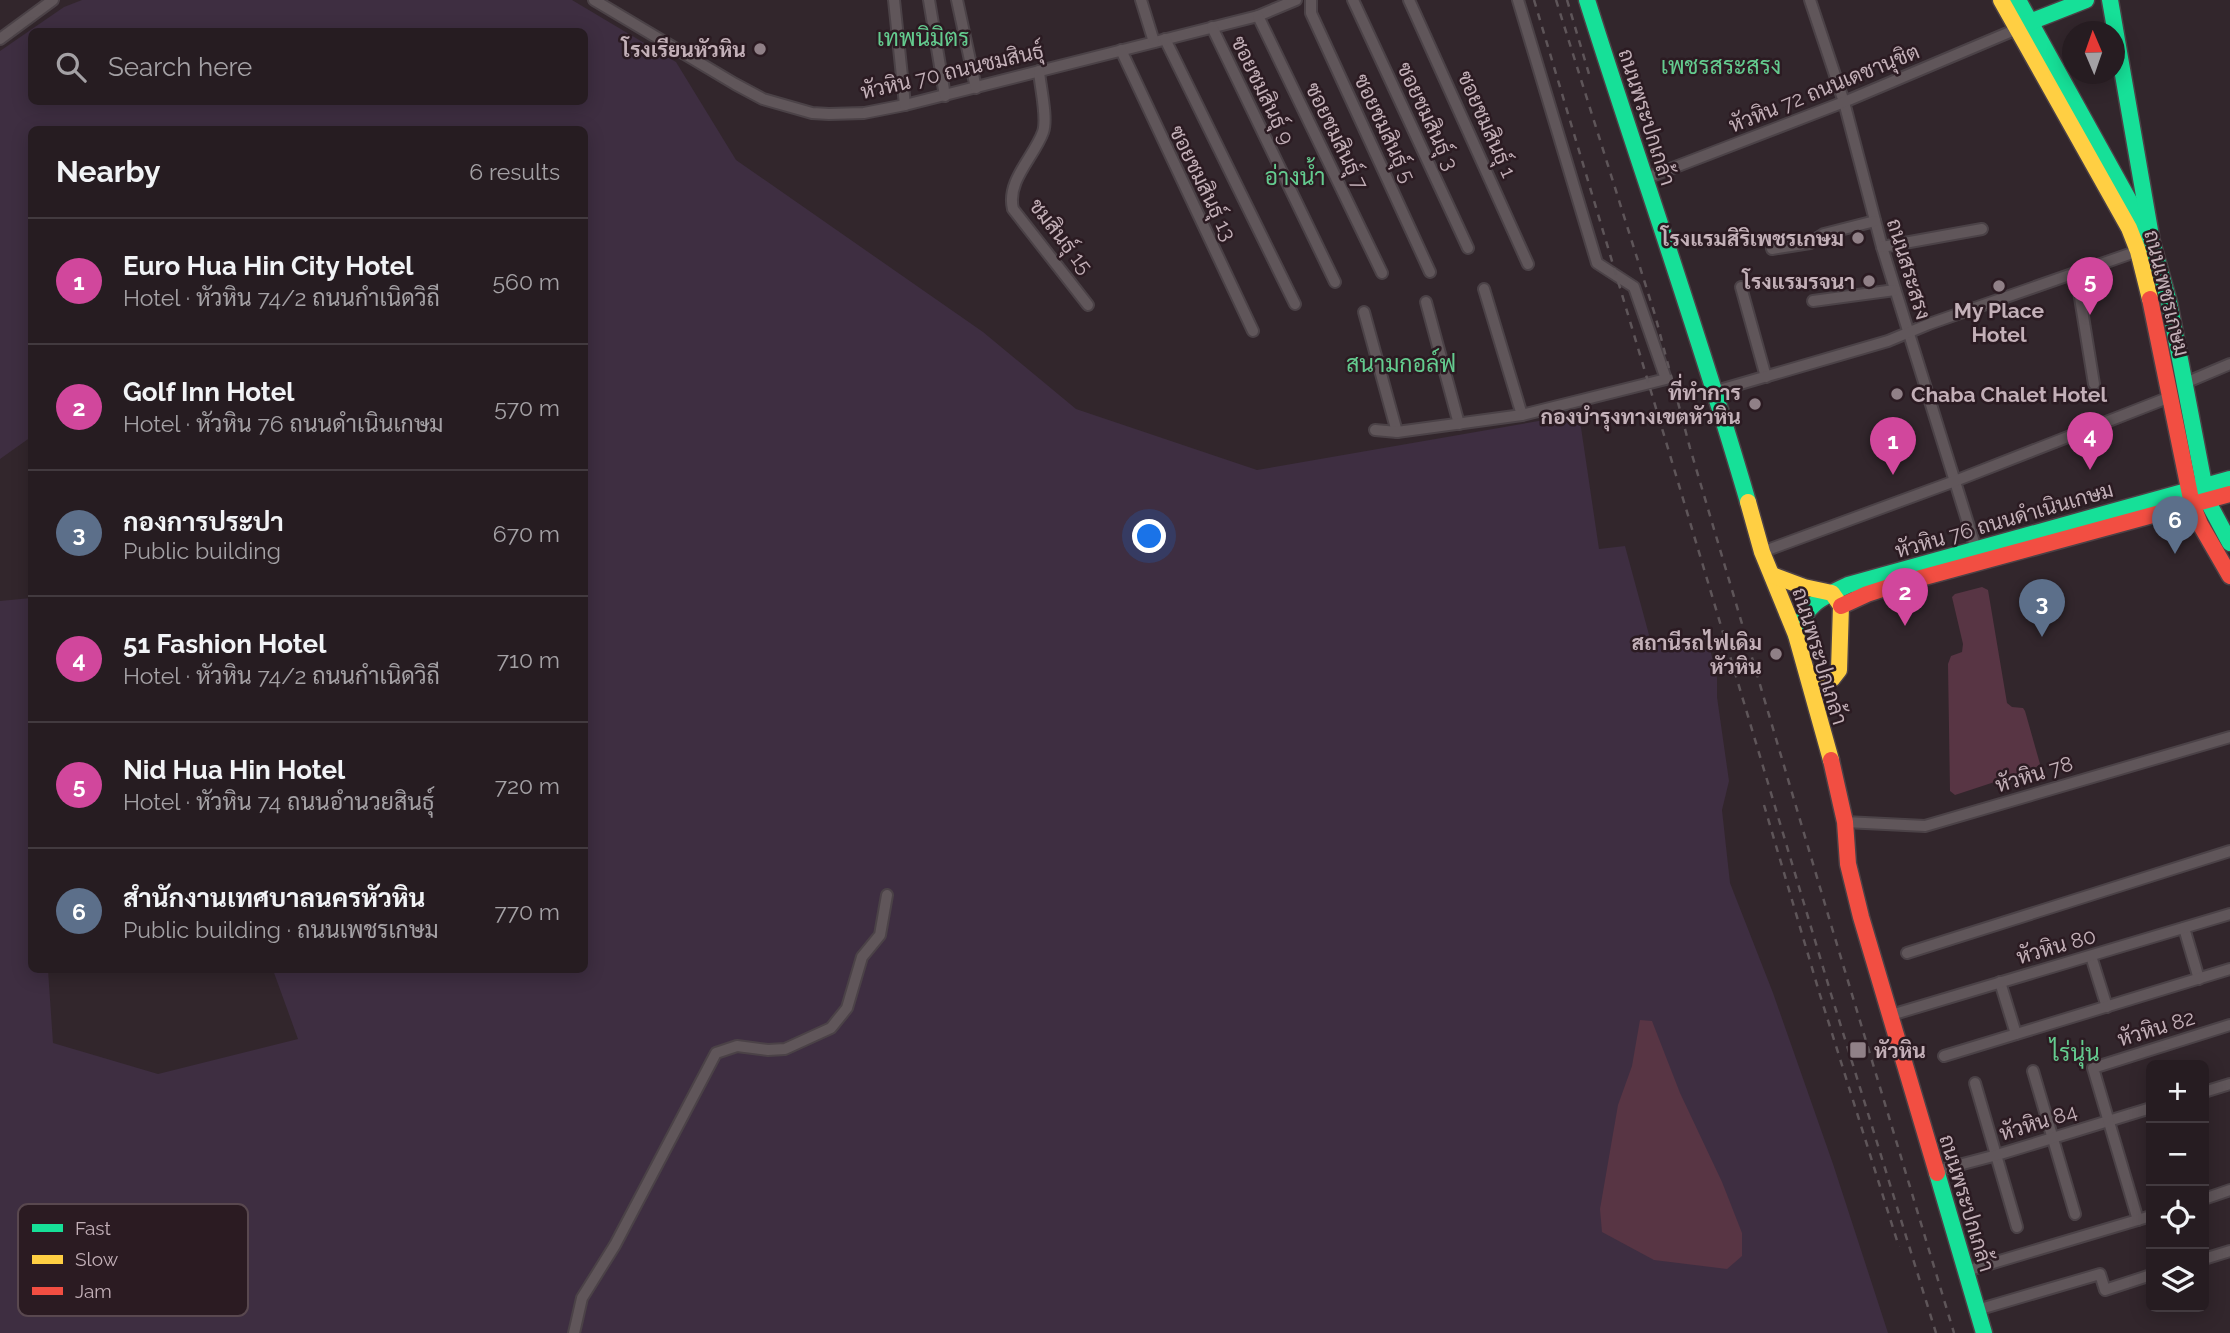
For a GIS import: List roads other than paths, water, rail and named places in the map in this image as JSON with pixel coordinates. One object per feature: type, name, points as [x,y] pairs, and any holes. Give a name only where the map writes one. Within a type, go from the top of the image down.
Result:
[{"type":"street","points":[[0,39],[53,0]]},
{"type":"street","name":"หัวหิน 70 ถนนชมสินธุ์","points":[[594,0],[734,84],[776,103],[812,113],[829,114],[864,113],[905,106],[1258,16],[1296,0]]},
{"type":"street","points":[[894,0],[905,106]]},
{"type":"street","points":[[929,0],[945,96]]},
{"type":"street","points":[[957,0],[976,88]]},
{"type":"street","points":[[1141,0],[1159,41],[1295,304]]},
{"type":"street","name":"ซอยชมสินธุ์ 5","points":[[1311,0],[1311,13],[1430,272]]},
{"type":"street","name":"ซอยชมสินธุ์ 3","points":[[1353,0],[1468,248]]},
{"type":"street","name":"ซอยชมสินธุ์ 1","points":[[1409,0],[1528,264]]},
{"type":"street","points":[[1375,430],[1396,432],[1522,415],[1666,379],[1634,287],[1597,263],[1518,0]]},
{"type":"street","name":"ถนนพระปกเกล้า","points":[[1587,0],[1644,179],[1717,391],[1762,552],[1796,635],[1845,822],[1847,864],[1984,1333]]},
{"type":"street","name":"ถนนสระสรง","points":[[1810,0],[1844,102],[1882,247],[1978,555]]},
{"type":"street","name":"ถนนเพชรเกษม","points":[[2001,0],[2024,25],[2113,170],[2165,289],[2185,383],[2200,524],[2230,576]]},
{"type":"street","name":"ถนนเพชรเกษม","points":[[2018,0],[2024,25],[2113,198],[2129,228],[2145,246],[2151,303],[2170,397],[2198,495],[2230,543]]},
{"type":"street","points":[[2024,25],[2085,0]]},
{"type":"street","points":[[1717,391],[1888,341],[2145,246],[2140,170],[2110,0]]},
{"type":"street","name":"ซอยชมสินธุ์ 7","points":[[1258,16],[1382,272]]},
{"type":"street","name":"หัวหิน 72 ถนนเดชานุชิต","points":[[1644,179],[1844,102],[2024,25]]},
{"type":"street","name":"ซอยชมสินธุ์ 9","points":[[1212,27],[1335,282]]},
{"type":"street","name":"ซอยชมสินธุ์ 13","points":[[1121,50],[1253,331]]},
{"type":"street","name":"ชมสินธุ์ 15","points":[[1039,71],[1044,131],[1016,183],[1011,200],[1013,209],[1088,304]]},
{"type":"street","points":[[2113,170],[2128,177],[2134,176],[2140,170]]},
{"type":"street","points":[[1772,249],[1810,243],[1824,234],[1875,221]]},
{"type":"street","points":[[1882,247],[1982,229]]},
{"type":"street","points":[[2076,273],[2094,384]]},
{"type":"street","points":[[1741,287],[1766,377]]},
{"type":"street","points":[[1484,289],[1522,415]]},
{"type":"street","points":[[1813,301],[1895,290]]},
{"type":"street","points":[[1426,302],[1459,424]]},
{"type":"street","points":[[1364,312],[1396,432]]},
{"type":"street","points":[[2185,383],[2230,365]]},
{"type":"street","points":[[1762,552],[1955,481],[2170,397]]},
{"type":"street","points":[[2198,495],[2230,479]]},
{"type":"street","points":[[2198,495],[2230,494]]},
{"type":"street","name":"หัวหิน 76 ถนนดำเนินเกษม","points":[[1796,635],[1804,611],[1814,602],[1837,599],[1848,585],[1893,579],[2198,495]]},
{"type":"street","points":[[1772,575],[1837,599],[1839,670],[1822,691],[1816,709]]},
{"type":"street","points":[[1807,672],[1821,681],[1832,680]]},
{"type":"street","name":"หัวหิน 78","points":[[1845,822],[1926,826],[2230,737]]},
{"type":"street","points":[[1907,953],[2230,851]]},
{"type":"street","points":[[574,1333],[582,1298],[615,1245],[716,1053],[737,1046],[785,1049],[831,1028],[847,1008],[862,957],[880,935],[887,895]]},
{"type":"street","name":"หัวหิน 80","points":[[1891,1015],[2230,914]]},
{"type":"street","points":[[2184,928],[2199,979]]},
{"type":"street","points":[[2091,957],[2107,1007]]},
{"type":"street","points":[[1944,1056],[2230,969]]},
{"type":"street","points":[[2000,982],[2016,1034]]},
{"type":"street","name":"หัวหิน 82","points":[[2109,1121],[2093,1068],[2230,1025]]},
{"type":"street","points":[[2033,1071],[2075,1214]]},
{"type":"street","points":[[1975,1083],[2017,1227]]},
{"type":"street","points":[[2209,1090],[2230,1084]]},
{"type":"street","name":"หัวหิน 84","points":[[1936,1171],[2146,1110]]},
{"type":"street","points":[[2109,1121],[2138,1220]]},
{"type":"street","points":[[2209,1197],[2230,1190]]},
{"type":"street","points":[[1966,1271],[2146,1218]]},
{"type":"street","points":[[2209,1257],[2230,1251]]},
{"type":"street","points":[[1977,1310],[2100,1274],[2105,1290],[2146,1277]]},
{"type":"railway","points":[[1534,0],[1831,994],[1936,1333]]},
{"type":"railway","points":[[1556,0],[1655,315],[1690,448],[1954,1333]]},
{"type":"railway","points":[[1567,0],[1589,74]]},
{"type":"railway","points":[[1764,805],[1899,1247]]},
{"type":"place","name":"โรงเรียนหัวหิน","points":[[760,49]]},
{"type":"place","name":"โรงแรมสิริเพชรเกษม","points":[[1858,238]]},
{"type":"place","name":"โรงแรมรจนา","points":[[1869,281]]},
{"type":"place","name":"My Place Hotel","points":[[1999,286]]},
{"type":"place","name":"Nid Hua Hin Hotel","points":[[2090,315]]},
{"type":"place","name":"Chaba Chalet Hotel","points":[[1897,394]]},
{"type":"place","name":"ที่ทำการ กองบำรุงทางเขตหัวหิน","points":[[1755,404]]},
{"type":"place","name":"51 Fashion Hotel","points":[[2090,470]]},
{"type":"place","name":"Euro Hua Hin City Hotel","points":[[1893,475]]},
{"type":"place","name":"สำนักงานเทศบาลนครหัวหิน","points":[[2175,554]]},
{"type":"place","name":"Golf Inn Hotel","points":[[1905,626]]},
{"type":"place","name":"กองการประปา","points":[[2042,637]]},
{"type":"place","name":"สถานีรถไฟเดิม หัวหิน","points":[[1776,654]]},
{"type":"place","name":"หัวหิน","points":[[1858,1050]]},
{"type":"district","name":"เทพนิมิตร","points":[[923,37]]},
{"type":"district","name":"เพชรสระสรง","points":[[1721,65]]},
{"type":"district","name":"อ่างน้ำ","points":[[1295,176]]},
{"type":"district","name":"สนามกอล์ฟ","points":[[1401,363]]},
{"type":"district","name":"ไร่นุ่น","points":[[2075,1052]]}]
